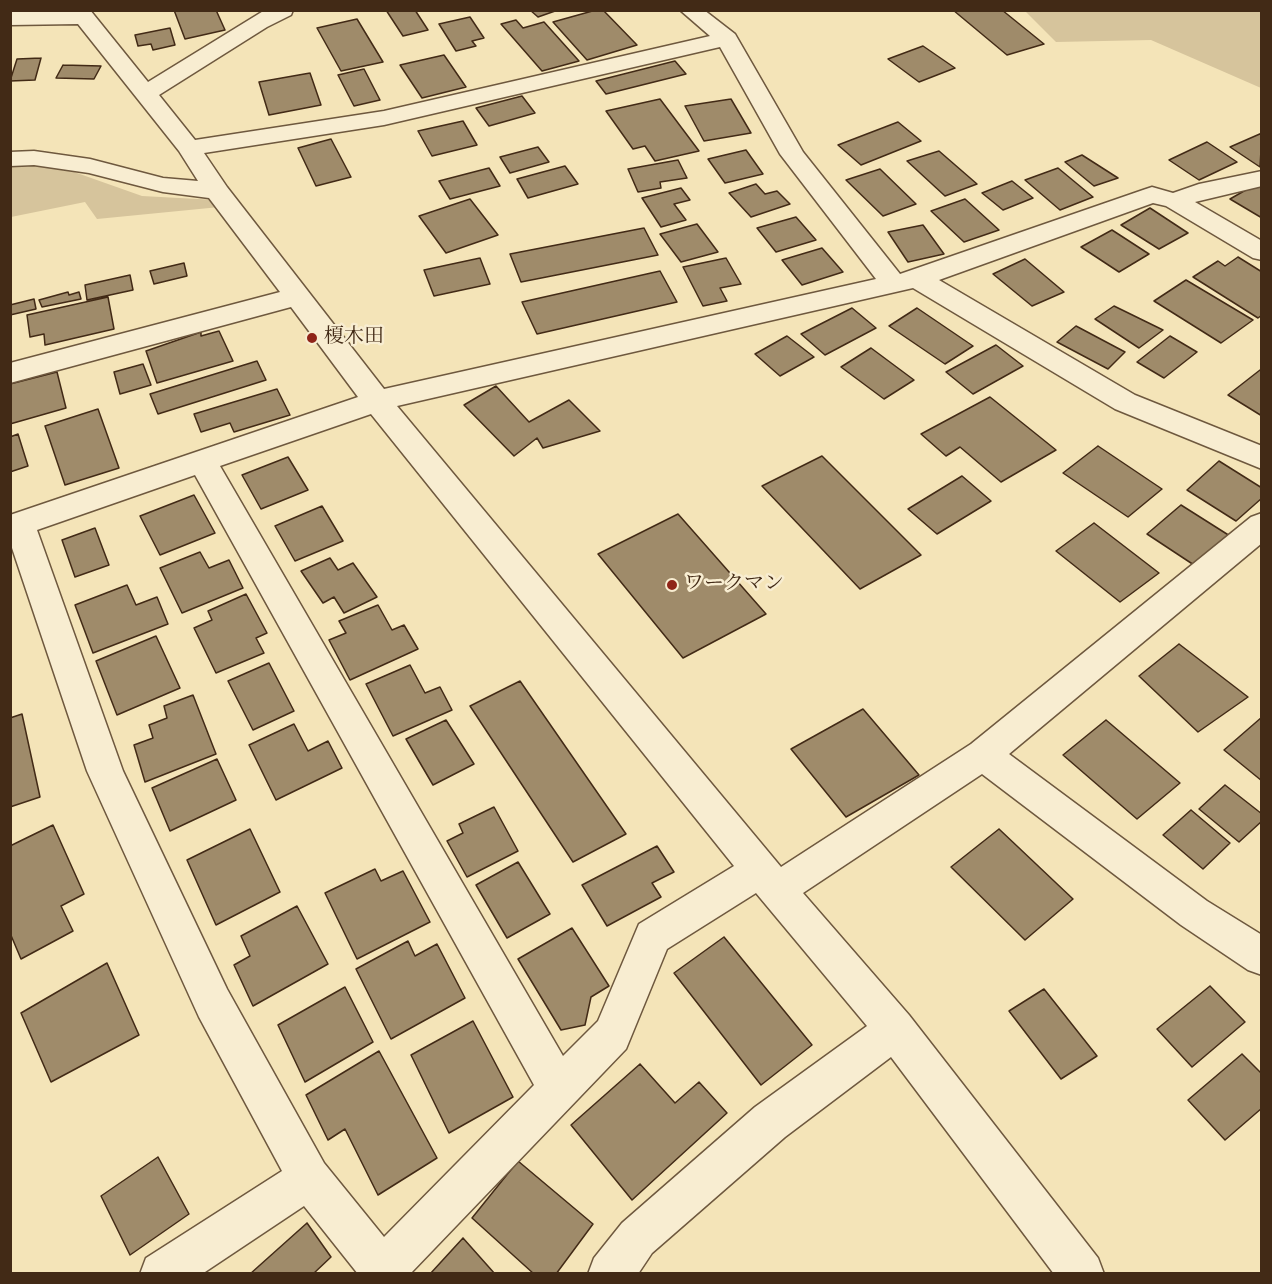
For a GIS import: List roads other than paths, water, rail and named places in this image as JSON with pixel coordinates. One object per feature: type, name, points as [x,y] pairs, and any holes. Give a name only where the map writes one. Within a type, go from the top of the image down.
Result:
[{"type":"street","points":[[690,10],[727,39],[792,154],[905,281],[1125,402],[1262,458]]},
{"type":"street","points":[[145,94],[260,22],[286,11]]},
{"type":"street","points":[[10,19],[81,14],[189,148],[217,191],[377,400],[769,879],[895,1029],[1082,1274]]},
{"type":"street","points":[[189,148],[384,118],[727,39]]},
{"type":"street","points":[[10,159],[34,158],[90,166],[163,185],[217,191]]},
{"type":"street","points":[[1175,201],[1199,192],[1262,178]]},
{"type":"street","points":[[1262,252],[1175,201],[1152,195],[905,281],[377,400],[15,526],[105,771],[213,1003],[309,1178],[383,1270],[612,1035],[653,937],[769,879],[983,755],[1262,525]]},
{"type":"street","points":[[10,373],[299,296]]},
{"type":"street","points":[[203,462],[559,1089]]},
{"type":"street","points":[[983,755],[1194,913],[1262,957]]},
{"type":"street","points":[[609,1274],[637,1238],[770,1122],[895,1029]]},
{"type":"street","points":[[162,1274],[309,1178]]},
{"type":"place","name":"榎木田","points":[[312,338]]},
{"type":"place","name":"ワークマン","points":[[672,585]]}]
